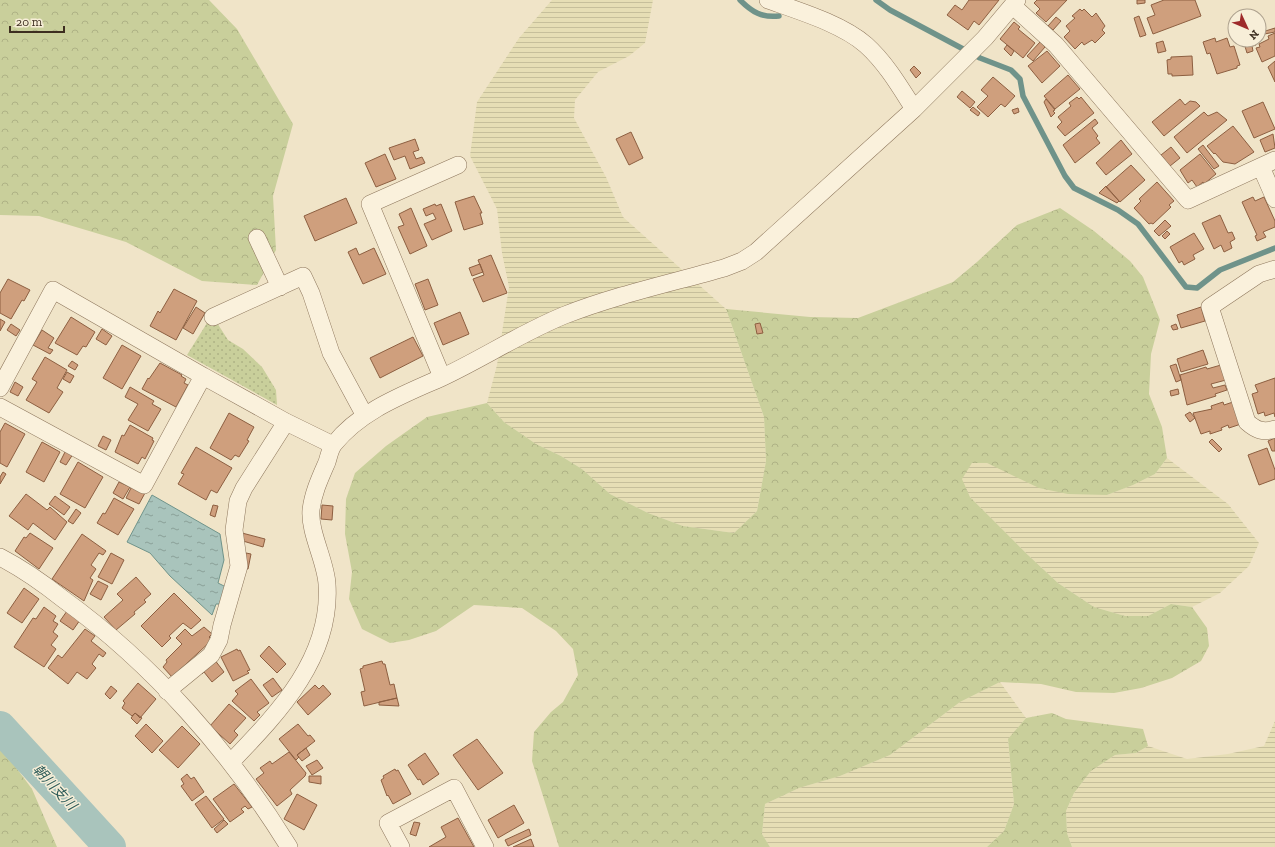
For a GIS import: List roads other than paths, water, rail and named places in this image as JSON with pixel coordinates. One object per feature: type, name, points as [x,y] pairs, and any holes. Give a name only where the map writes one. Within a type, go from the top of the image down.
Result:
[{"type":"street","points":[[768,0],[842,30],[866,45],[887,68],[914,109]]},
{"type":"street","points":[[231,762],[271,720],[290,696],[306,672],[317,647],[324,625],[328,601],[327,588],[311,512],[318,480],[333,445],[365,416],[402,395],[442,377],[490,351],[562,316],[595,304],[724,268],[742,261],[762,247],[914,109],[977,46],[1015,3],[1056,45],[1188,200],[1268,164],[1275,199]]},
{"type":"street","points":[[442,377],[370,204],[458,164]]},
{"type":"street","points":[[257,238],[280,287]]},
{"type":"street","points":[[1275,269],[1259,274],[1210,307],[1247,422],[1256,430],[1267,432],[1275,429]]},
{"type":"street","points":[[213,317],[303,276],[311,293],[331,353],[365,416]]},
{"type":"street","points":[[0,388],[53,290],[286,422],[333,445]]},
{"type":"street","points":[[0,407],[144,485],[204,376]]},
{"type":"street","points":[[167,691],[211,655],[219,640],[239,566],[234,530],[238,502],[244,488],[286,422]]},
{"type":"street","points":[[0,557],[21,567],[92,619],[146,668],[231,762],[264,806],[289,847]]},
{"type":"street","points":[[401,847],[388,823],[454,788],[485,847]]},
{"type":"water","points":[[152,495],[220,534],[224,560],[218,583],[226,587],[220,604],[216,604],[212,615],[170,576],[150,553],[127,542]]},
{"type":"waterway","points":[[740,0],[753,11],[762,15],[779,16]]},
{"type":"waterway","points":[[876,0],[890,10],[980,58],[1011,70],[1020,79],[1023,96],[1065,176],[1074,188],[1118,210],[1138,224],[1186,287],[1197,288],[1220,270],[1275,248]]},
{"type":"waterway","name":"朝川支川","points":[[0,727],[110,847]]}]
